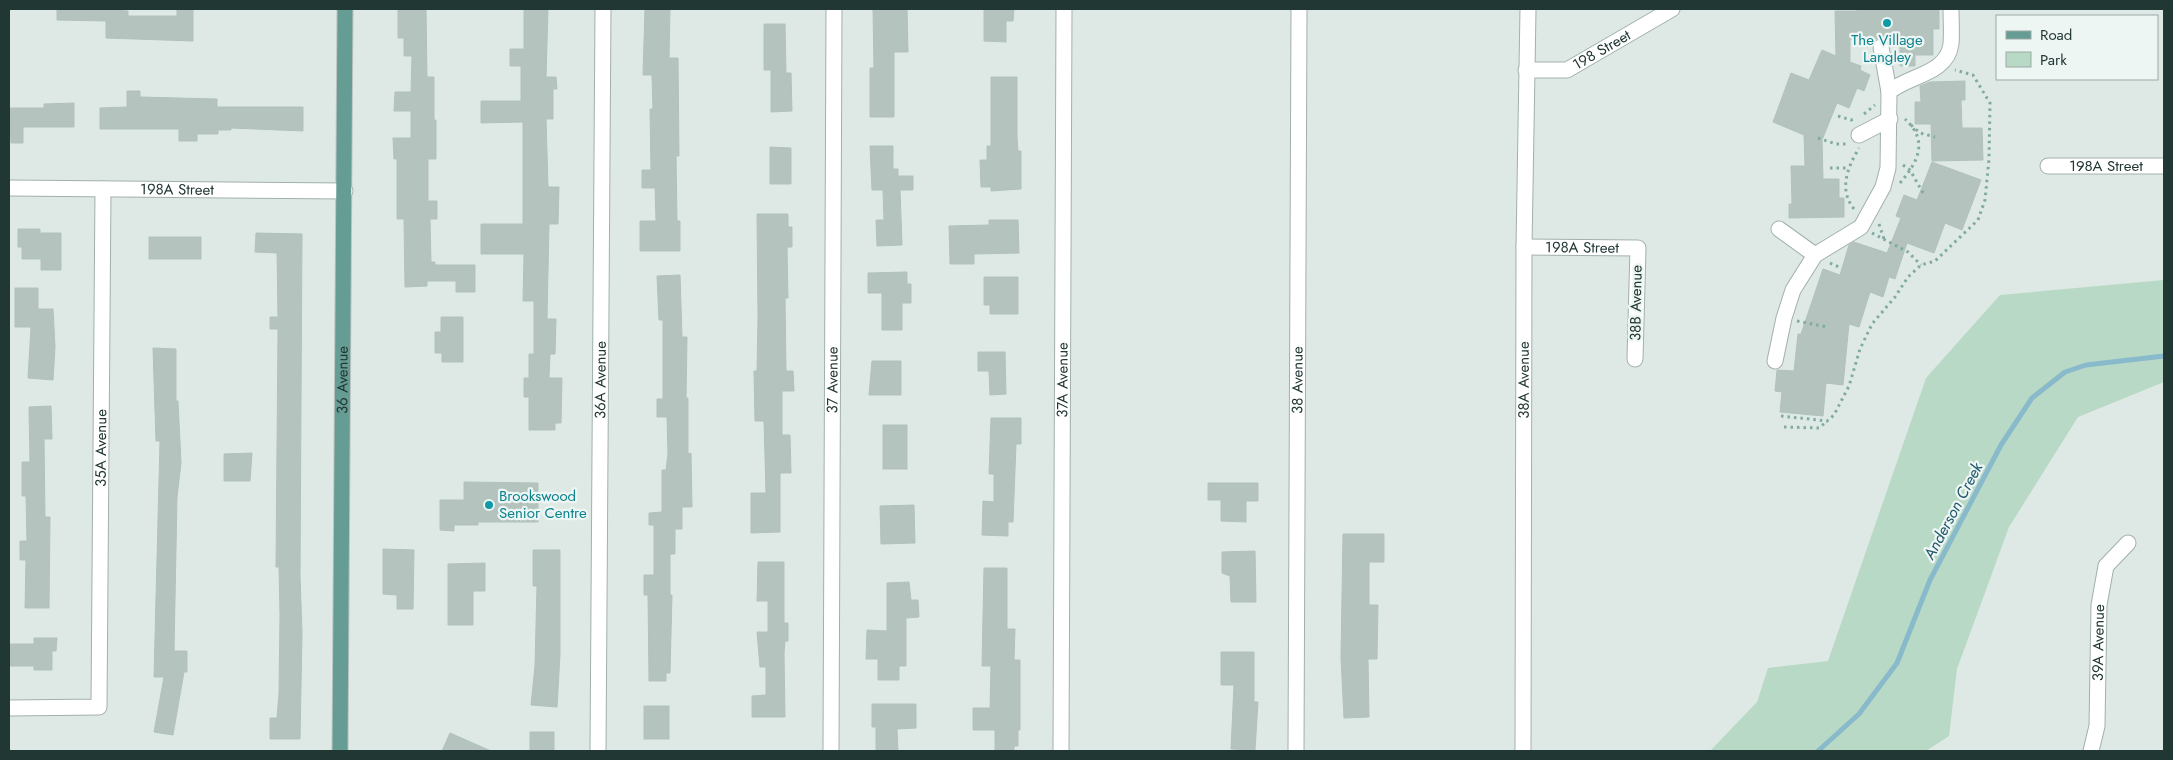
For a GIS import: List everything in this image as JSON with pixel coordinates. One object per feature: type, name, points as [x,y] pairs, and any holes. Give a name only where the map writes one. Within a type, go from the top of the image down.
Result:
[{"type":"main road","name":"36 Avenue","points":[[340,751],[345,9]]},
{"type":"street","name":"36A Avenue","points":[[598,751],[603,9]]},
{"type":"street","name":"37 Avenue","points":[[831,751],[834,9]]},
{"type":"street","name":"37A Avenue","points":[[1061,751],[1064,9]]},
{"type":"street","name":"38 Avenue","points":[[1296,751],[1299,9]]},
{"type":"street","name":"38A Avenue","points":[[1523,751],[1524,247],[1528,9]]},
{"type":"street","name":"198 Street","points":[[1526,70],[1568,70],[1672,9]]},
{"type":"street","points":[[1889,92],[1898,84],[1937,68],[1948,55],[1951,45],[1951,9]]},
{"type":"street","points":[[1775,361],[1784,318],[1793,290],[1815,255],[1863,224],[1883,187],[1888,168],[1890,120],[1889,92],[1881,47]]},
{"type":"street","points":[[1859,135],[1890,120]]},
{"type":"street","name":"198A Street","points":[[2048,166],[2164,166]]},
{"type":"street","name":"198A Street","points":[[9,188],[345,191]]},
{"type":"street","name":"35A Avenue","points":[[9,708],[99,707],[103,189]]},
{"type":"street","points":[[1779,229],[1815,255]]},
{"type":"street","name":"198A Street","points":[[1524,247],[1638,248]]},
{"type":"street","name":"38B Avenue","points":[[1635,359],[1638,248]]},
{"type":"street","name":"39A Avenue","points":[[2091,751],[2097,726],[2101,595],[2106,566],[2128,543]]},
{"type":"path","points":[[1784,427],[1819,428],[1834,415],[1849,386],[1860,349],[1872,324],[1908,277],[1921,265],[1934,261],[1978,220],[1986,200],[1990,103],[1973,75],[1967,72],[1937,68]]},
{"type":"path","points":[[1851,120],[1864,114],[1889,92]]},
{"type":"path","points":[[1838,116],[1851,120],[1856,126],[1859,135],[1860,146],[1847,168],[1845,184],[1850,203],[1863,224],[1908,252],[1921,265]]},
{"type":"path","points":[[1911,125],[1920,132],[1935,137]]},
{"type":"path","points":[[1830,168],[1847,168]]},
{"type":"path","points":[[1784,318],[1828,327]]},
{"type":"path","points":[[1781,416],[1827,421]]},
{"type":"green space","points":[[2164,280],[2164,382],[2078,417],[2009,527],[1957,669],[1949,736],[1926,751],[1710,751],[1757,702],[1768,668],[1828,661],[1926,378],[2000,295]]},
{"type":"building","points":[[57,9],[124,9],[124,11],[128,11],[128,16],[177,16],[177,9],[193,9],[193,41],[106,38],[106,21],[57,20]]},
{"type":"building","points":[[398,9],[426,9],[427,77],[434,77],[434,120],[436,120],[436,159],[428,159],[428,201],[437,201],[437,219],[430,219],[431,262],[435,262],[435,265],[475,265],[475,292],[456,292],[456,281],[427,281],[427,286],[405,287],[404,219],[397,219],[397,159],[394,159],[393,138],[411,138],[411,111],[394,111],[395,92],[411,92],[412,56],[404,56],[404,38],[398,38]]},
{"type":"building","points":[[524,9],[548,9],[546,77],[556,77],[557,89],[553,89],[553,119],[546,119],[548,187],[559,187],[558,224],[549,224],[547,319],[556,319],[555,354],[550,354],[549,378],[562,378],[561,423],[555,423],[555,430],[529,430],[529,397],[524,397],[524,378],[529,378],[529,354],[534,354],[534,301],[523,301],[524,254],[481,254],[481,224],[523,224],[523,122],[481,123],[481,101],[521,101],[521,66],[510,66],[510,49],[524,49]]},
{"type":"building","points":[[645,9],[670,9],[669,58],[678,58],[679,156],[676,156],[677,221],[680,221],[680,251],[640,251],[640,221],[656,221],[655,188],[642,188],[642,170],[651,170],[650,109],[653,109],[652,75],[643,75]]},
{"type":"building","points":[[873,9],[907,9],[908,52],[894,52],[894,117],[870,117],[870,68],[874,68]]},
{"type":"building","points":[[984,9],[1014,9],[1013,21],[1006,21],[1006,42],[984,41]]},
{"type":"building","points":[[1857,9],[1939,9],[1939,29],[1933,29],[1933,55],[1915,55],[1915,66],[1900,66],[1900,39],[1850,39],[1850,62],[1861,66],[1860,70],[1870,75],[1864,91],[1857,88],[1849,108],[1837,103],[1822,140],[1823,179],[1839,179],[1839,198],[1844,198],[1844,217],[1789,218],[1789,204],[1792,204],[1791,166],[1805,166],[1804,135],[1773,122],[1791,73],[1809,80],[1822,50],[1836,56],[1835,11],[1857,11]]},
{"type":"building","points":[[764,24],[785,24],[786,73],[791,73],[792,111],[771,112],[771,70],[764,70]]},
{"type":"building","points":[[991,77],[1017,77],[1017,137],[1018,151],[1021,151],[1021,189],[991,191],[991,187],[981,187],[980,160],[987,160],[987,146],[991,146]]},
{"type":"building","points":[[1965,81],[1965,100],[1961,100],[1962,128],[1982,128],[1983,160],[1932,161],[1931,124],[1915,124],[1915,102],[1921,102],[1920,86],[1930,82]]},
{"type":"building","points":[[127,91],[140,91],[140,97],[217,99],[217,107],[303,107],[303,131],[231,128],[231,130],[218,130],[218,134],[197,134],[197,141],[179,141],[179,129],[100,129],[100,108],[127,107]]},
{"type":"building","points":[[74,103],[74,127],[23,127],[23,143],[11,143],[9,108],[44,108],[44,104]]},
{"type":"building","points":[[870,146],[893,146],[893,169],[898,169],[898,176],[913,176],[913,190],[900,190],[902,245],[877,246],[876,220],[884,220],[883,190],[872,190]]},
{"type":"building","points":[[770,147],[791,148],[791,184],[770,184]]},
{"type":"building","points":[[1932,162],[1981,180],[1962,230],[1945,223],[1934,253],[1907,243],[1895,279],[1889,277],[1883,297],[1870,292],[1859,327],[1849,324],[1843,385],[1826,383],[1823,416],[1780,412],[1782,392],[1775,391],[1777,370],[1794,371],[1798,334],[1801,334],[1823,269],[1840,275],[1849,245],[1854,242],[1887,253],[1901,218],[1896,216],[1904,195],[1917,200]]},
{"type":"building","points":[[757,214],[788,214],[788,227],[792,227],[792,247],[787,247],[788,298],[785,298],[786,371],[793,371],[794,391],[782,391],[782,435],[790,435],[791,473],[780,473],[780,532],[751,533],[751,493],[766,493],[764,421],[755,421],[754,371],[757,371],[758,318]]},
{"type":"building","points":[[989,220],[1018,220],[1019,253],[974,254],[974,264],[950,264],[949,226],[989,225]]},
{"type":"building","points":[[18,229],[40,229],[40,233],[61,233],[61,270],[41,270],[41,259],[22,259],[22,247],[18,247]]},
{"type":"building","points":[[256,233],[302,234],[300,575],[302,633],[300,739],[270,739],[270,718],[277,718],[279,693],[279,567],[276,567],[278,329],[270,329],[270,317],[278,317],[277,253],[255,252]]},
{"type":"building","points":[[149,237],[201,237],[201,259],[149,259]]},
{"type":"building","points":[[907,272],[907,284],[911,284],[911,303],[902,303],[902,330],[882,330],[882,293],[868,293],[868,273]]},
{"type":"building","points":[[680,275],[682,337],[687,337],[686,398],[688,398],[688,454],[691,453],[692,507],[682,507],[682,529],[675,529],[675,554],[670,554],[670,595],[672,595],[670,673],[666,673],[666,681],[649,681],[648,595],[644,595],[644,575],[654,575],[654,525],[649,525],[649,513],[662,512],[662,470],[666,470],[668,454],[667,417],[657,417],[657,399],[663,399],[663,320],[659,320],[657,276]]},
{"type":"building","points":[[984,277],[1018,277],[1018,314],[990,314],[990,305],[984,305]]},
{"type":"building","points":[[15,288],[38,288],[38,309],[53,309],[55,347],[53,380],[28,378],[31,327],[15,327]]},
{"type":"building","points":[[441,317],[463,317],[463,362],[442,362],[442,353],[435,353],[435,332],[441,332]]},
{"type":"building","points":[[153,348],[176,349],[176,401],[178,401],[181,463],[177,497],[174,651],[187,651],[187,672],[184,672],[173,735],[154,732],[164,677],[154,677],[160,441],[156,441]]},
{"type":"building","points":[[978,352],[1005,352],[1006,394],[990,395],[989,371],[978,371]]},
{"type":"building","points":[[872,361],[901,361],[901,395],[869,395]]},
{"type":"building","points":[[51,406],[52,439],[44,439],[45,517],[50,517],[49,608],[25,608],[26,560],[20,560],[20,541],[27,541],[26,496],[22,496],[22,462],[30,462],[29,407]]},
{"type":"building","points":[[991,418],[1021,418],[1021,444],[1016,444],[1013,522],[1008,522],[1008,536],[982,535],[983,501],[994,502],[994,474],[989,474]]},
{"type":"building","points":[[883,425],[907,425],[907,469],[883,469]]},
{"type":"building","points":[[252,453],[250,481],[224,481],[224,454]]},
{"type":"building","name":"Brookswood Senior Centre","points":[[464,482],[538,483],[538,522],[478,522],[478,525],[454,525],[454,531],[440,530],[440,500],[464,500]]},
{"type":"building","points":[[1208,483],[1258,483],[1258,501],[1246,501],[1246,522],[1221,521],[1221,500],[1208,500]]},
{"type":"building","points":[[914,505],[915,543],[881,544],[880,506]]},
{"type":"building","points":[[1343,534],[1384,534],[1384,562],[1369,562],[1369,605],[1378,605],[1377,659],[1368,659],[1369,717],[1344,718],[1341,658]]},
{"type":"building","points":[[383,549],[414,550],[413,609],[397,609],[397,595],[383,594]]},
{"type":"building","points":[[533,550],[560,550],[560,655],[557,707],[531,705],[535,666],[537,586],[533,586]]},
{"type":"building","points":[[1255,551],[1256,602],[1231,602],[1230,576],[1222,573],[1222,552]]},
{"type":"building","points":[[758,562],[784,562],[784,623],[788,623],[788,641],[785,641],[784,653],[785,717],[752,717],[752,696],[766,695],[766,667],[760,667],[757,632],[768,632],[768,601],[757,601]]},
{"type":"building","points":[[485,563],[485,591],[473,591],[473,625],[448,625],[448,564]]},
{"type":"building","points":[[984,568],[1007,568],[1007,629],[1015,629],[1014,660],[1020,660],[1020,730],[1018,730],[1018,746],[1014,746],[1014,751],[995,751],[995,730],[973,730],[973,708],[990,708],[991,666],[982,666]]},
{"type":"building","points":[[909,582],[911,600],[918,600],[919,617],[906,618],[906,666],[899,666],[899,680],[878,680],[878,659],[866,659],[867,630],[887,631],[887,583]]},
{"type":"building","points":[[34,638],[57,638],[56,651],[52,651],[52,670],[34,670],[34,666],[9,666],[9,644],[34,644]]},
{"type":"building","points":[[1221,652],[1254,652],[1254,702],[1258,702],[1255,750],[1231,749],[1234,685],[1221,685]]},
{"type":"building","points":[[872,704],[916,704],[916,728],[897,729],[898,751],[876,751],[876,727],[872,727]]},
{"type":"building","points":[[644,706],[669,706],[669,739],[644,739]]},
{"type":"building","points":[[530,732],[554,732],[554,751],[530,751]]},
{"type":"building","points":[[450,733],[491,751],[442,751]]},
{"type":"waterway","name":"Anderson Creek","points":[[1818,751],[1859,714],[1897,663],[1930,580],[2001,445],[2032,398],[2065,372],[2086,365],[2164,356]]},
{"type":"place","name":"The Village Langley","points":[[1887,23]]},
{"type":"place","name":"Brookswood Senior Centre","points":[[489,505]]}]
